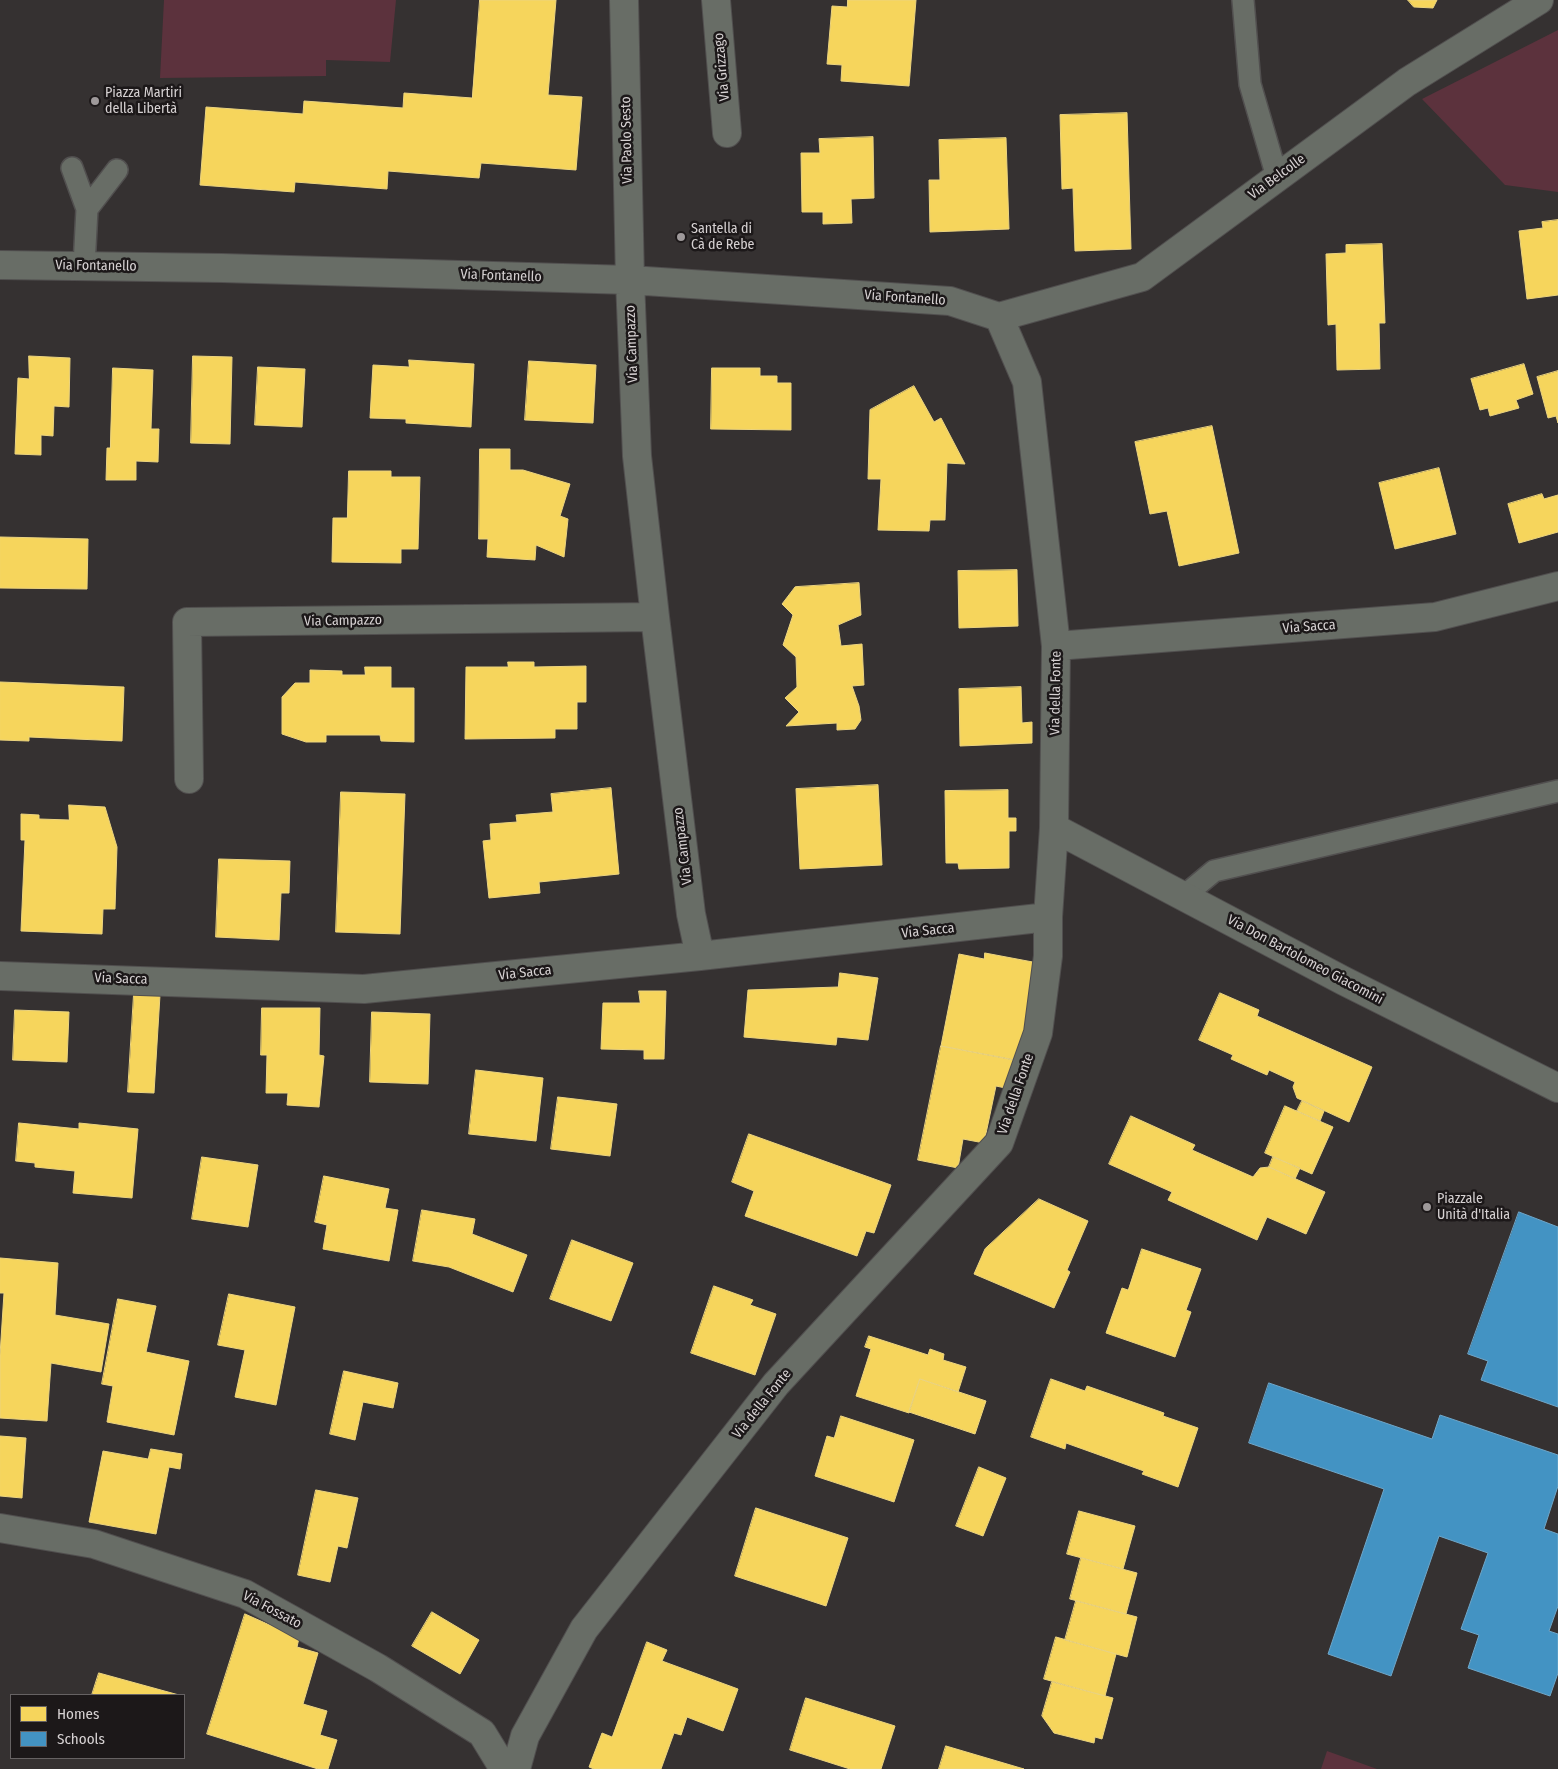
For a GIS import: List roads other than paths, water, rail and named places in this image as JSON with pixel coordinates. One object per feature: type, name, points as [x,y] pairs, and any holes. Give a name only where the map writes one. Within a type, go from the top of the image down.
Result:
[{"type":"street","name":"Via Paolo Sesto","points":[[624,0],[630,280]]},
{"type":"street","name":"Via Grizzago","points":[[716,0],[727,133]]},
{"type":"street","name":"Via Belcolle","points":[[999,317],[1142,277],[1407,82],[1539,0]]},
{"type":"street","name":"Via Fontanello","points":[[0,265],[222,268],[630,280],[950,301],[999,317]]},
{"type":"street","name":"Via Campazzo","points":[[630,280],[637,456],[691,914],[700,956]]},
{"type":"street","name":"Via della Fonte","points":[[516,1769],[525,1736],[584,1629],[776,1384],[999,1143],[1038,1032],[1048,956],[1048,917],[1054,828],[1056,646],[1027,382],[999,317]]},
{"type":"street","name":"Via Sacca","points":[[1056,646],[1435,617],[1558,586]]},
{"type":"street","name":"Via Campazzo","points":[[189,779],[187,622],[655,617]]},
{"type":"street","name":"Via Don Bartolomeo Giacomini","points":[[1054,828],[1344,981],[1558,1088]]},
{"type":"street","name":"Via Sacca","points":[[0,976],[364,989],[700,956],[1048,917]]},
{"type":"street","name":"Via Fossato","points":[[0,1528],[94,1544],[245,1594],[378,1668],[482,1733],[504,1769]]},
{"type":"lane","points":[[1244,0],[1250,84],[1277,178]]},
{"type":"lane","points":[[72,168],[87,209],[84,266]]},
{"type":"lane","points":[[87,209],[117,170]]},
{"type":"lane","points":[[1184,896],[1214,871],[1558,792]]},
{"type":"place","name":"Piazza Martiri della Libertà","points":[[95,101]]},
{"type":"place","name":"Santella di Cà de Rebe","points":[[681,237]]},
{"type":"place","name":"Piazzale Unità d'Italia","points":[[1427,1207]]}]
